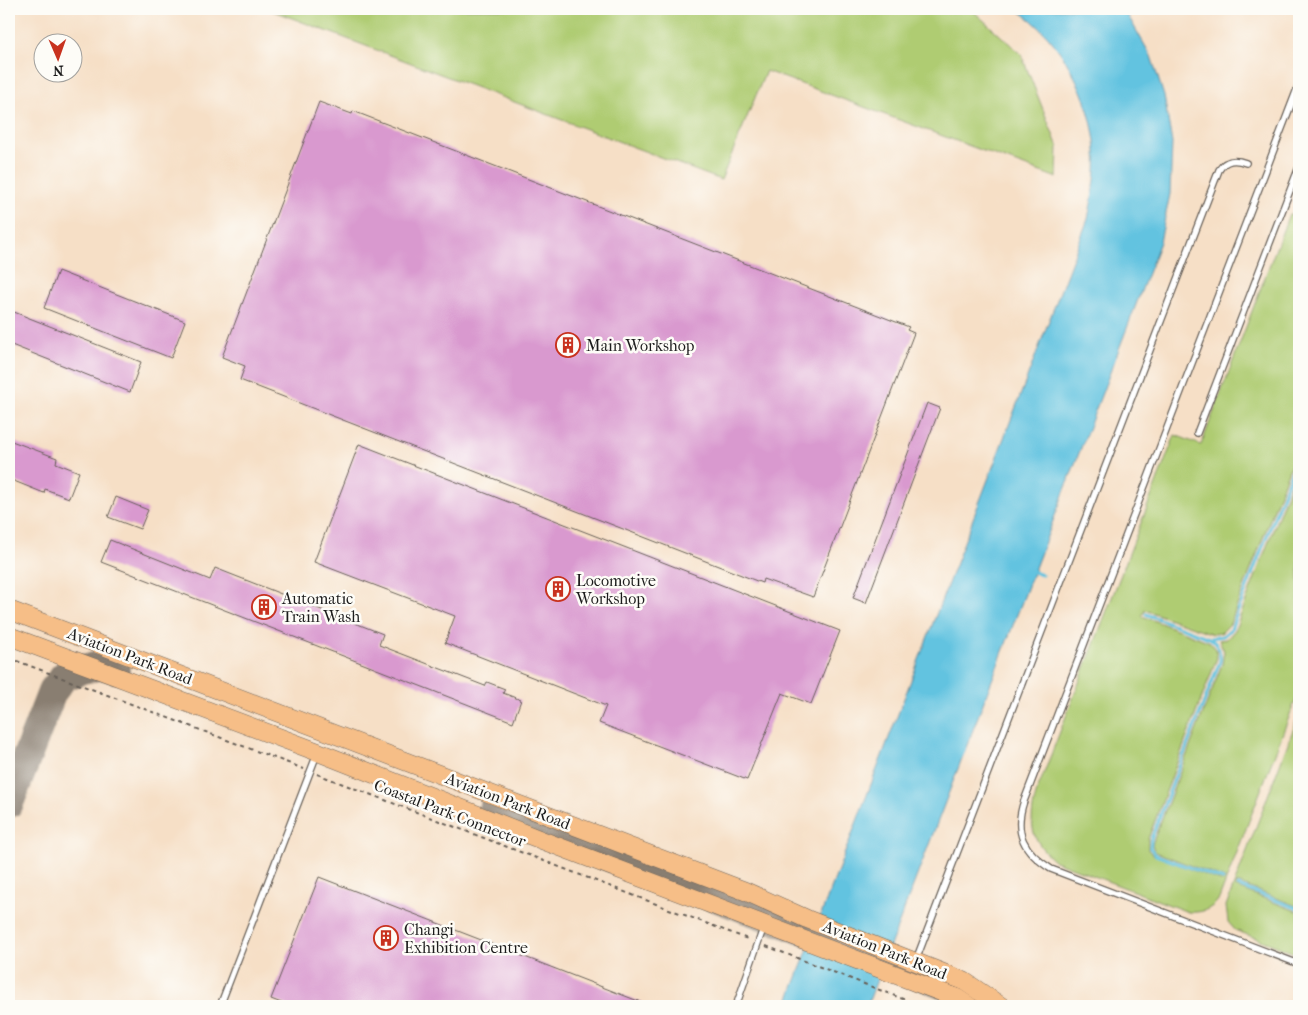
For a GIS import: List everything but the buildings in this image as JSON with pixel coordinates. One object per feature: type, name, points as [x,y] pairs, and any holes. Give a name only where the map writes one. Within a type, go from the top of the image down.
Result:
[{"type":"main road","name":"Aviation Park Road","points":[[9,610],[736,888],[807,919],[964,981],[1001,1006]]},
{"type":"main road","name":"Aviation Park Road","points":[[9,636],[318,752],[544,841],[889,972],[960,1004]]},
{"type":"lane","points":[[1299,86],[1024,801],[1020,813],[1019,827],[1028,851],[1038,861],[1051,869],[1299,964]]},
{"type":"lane","points":[[915,962],[1219,170],[1223,163],[1234,160],[1246,163]]},
{"type":"lane","points":[[1197,433],[1299,167]]},
{"type":"lane","points":[[220,1006],[318,752]]},
{"type":"lane","points":[[736,1006],[764,924]]},
{"type":"path","name":"Coastal Park Connector","points":[[9,658],[922,1006]]},
{"type":"green space","points":[[268,9],[971,9],[1021,54],[1058,147],[1057,178],[766,71],[721,180]]},
{"type":"green space","points":[[1299,213],[1299,444],[1230,624],[1221,633],[1213,634],[1145,610],[1142,616],[1210,642],[1216,649],[1217,658],[1148,839],[1148,850],[1154,855],[1223,882],[1225,879],[1154,851],[1152,844],[1222,664],[1224,651],[1219,640],[1227,639],[1235,630],[1299,462],[1299,691],[1219,899],[1206,910],[1188,912],[1055,861],[1040,846],[1036,838],[1033,830],[1032,812],[1037,791],[1175,435],[1201,445],[1289,214]]},
{"type":"green space","points":[[1299,714],[1299,907],[1237,883],[1235,887],[1299,912],[1299,955],[1235,930],[1228,922],[1226,906]]},
{"type":"water","points":[[1016,9],[1123,9],[1127,14],[1151,56],[1164,96],[1172,143],[1170,194],[1160,242],[867,1006],[786,1006],[1088,219],[1096,168],[1096,151],[1088,110],[1081,90],[1060,52],[1032,21]]},
{"type":"waterway","points":[[1211,638],[1223,636],[1231,629],[1299,453]]},
{"type":"waterway","points":[[1031,571],[1042,575]]},
{"type":"waterway","points":[[1146,614],[1209,638],[1217,645],[1220,657],[1151,839],[1150,848],[1156,855],[1223,880]]},
{"type":"waterway","points":[[1238,886],[1299,909]]},
{"type":"taxiway","points":[[9,803],[52,692],[64,676],[82,669],[104,665],[115,669]]},
{"type":"taxiway","points":[[492,812],[962,991],[984,1006]]},
{"type":"place","name":"Main Workshop","points":[[568,345]]},
{"type":"place","name":"Locomotive Workshop","points":[[558,589]]},
{"type":"place","name":"Automatic Train Wash","points":[[264,607]]},
{"type":"place","name":"Changi Exhibition Centre","points":[[386,938]]}]
